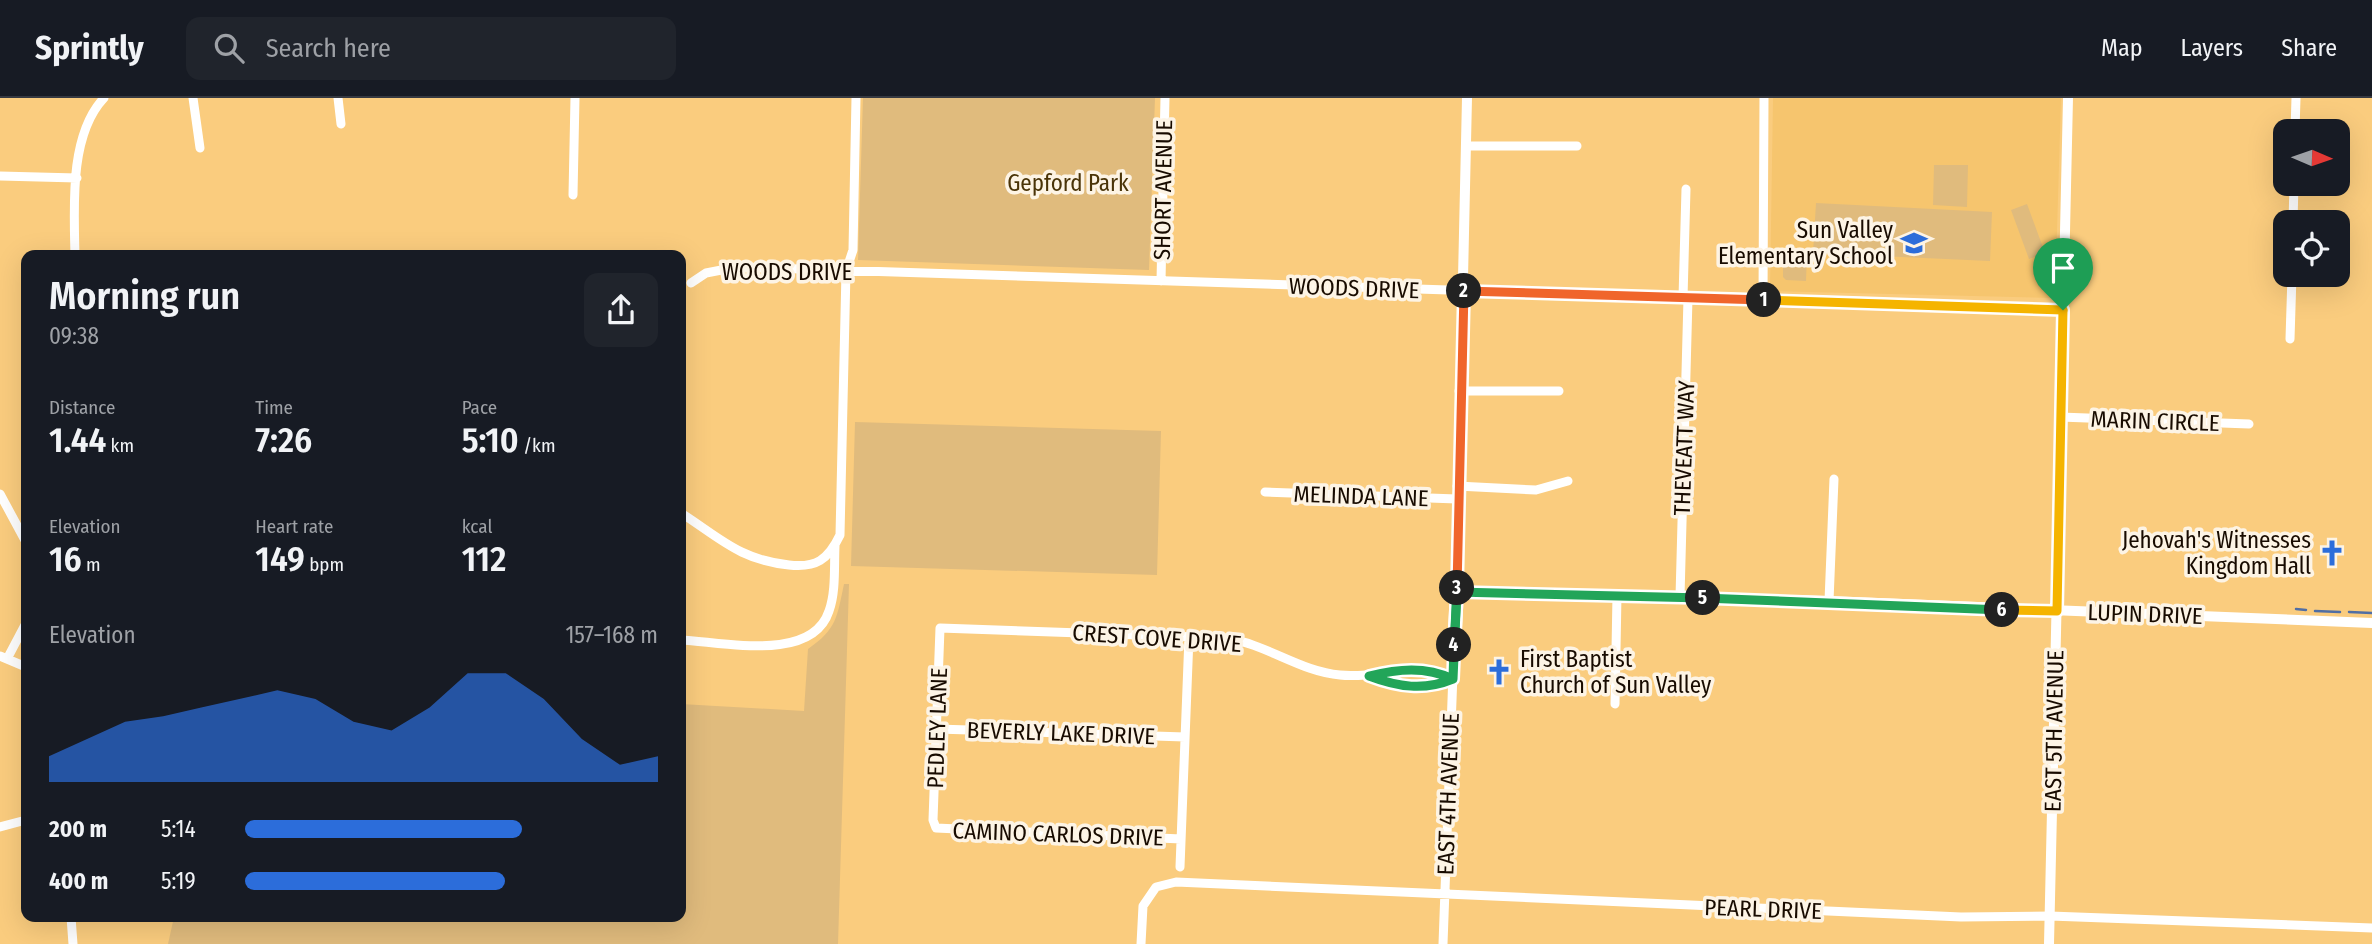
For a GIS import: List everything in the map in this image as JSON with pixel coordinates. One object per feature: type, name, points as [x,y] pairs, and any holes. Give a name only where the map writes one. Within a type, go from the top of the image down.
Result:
[{"type":"street","points":[[75,250],[81,139],[93,111],[104,98]]},
{"type":"street","points":[[193,98],[200,148]]},
{"type":"street","points":[[338,98],[341,124]]},
{"type":"street","points":[[573,195],[575,98]]},
{"type":"street","points":[[686,517],[728,546],[762,562],[808,567],[824,560],[840,535],[846,271],[852,250],[856,98]]},
{"type":"street","name":"SHORT AVENUE","points":[[1161,281],[1165,98]]},
{"type":"street","name":"EAST 4TH AVENUE","points":[[1443,944],[1457,592],[1457,486],[1467,98]]},
{"type":"street","points":[[1763,300],[1764,98]]},
{"type":"street","name":"EAST 5TH AVENUE","points":[[2049,944],[2068,98]]},
{"type":"street","points":[[2295,119],[2296,98]]},
{"type":"street","points":[[1466,146],[1577,146]]},
{"type":"street","points":[[0,176],[77,178]]},
{"type":"street","name":"THEVEATT WAY","points":[[1680,597],[1686,188]]},
{"type":"street","name":"WOODS DRIVE","points":[[691,283],[706,273],[737,267],[2063,310]]},
{"type":"street","points":[[2290,340],[2292,287]]},
{"type":"street","points":[[1460,391],[1559,391]]},
{"type":"street","name":"MARIN CIRCLE","points":[[2060,417],[2249,424]]},
{"type":"street","points":[[1829,601],[1834,479]]},
{"type":"street","points":[[1457,486],[1536,490],[1568,481]]},
{"type":"street","name":"MELINDA LANE","points":[[1265,492],[1457,499]]},
{"type":"street","points":[[0,494],[21,533]]},
{"type":"street","points":[[686,640],[786,645],[816,633],[828,615],[836,543]]},
{"type":"street","name":"LUPIN DRIVE","points":[[1457,592],[1829,601],[2372,623]]},
{"type":"street","points":[[1615,704],[1617,595]]},
{"type":"street","name":"CREST COVE DRIVE","points":[[940,628],[1238,640],[1333,674],[1369,676],[1408,670],[1435,671],[1453,679]]},
{"type":"street","name":"PEDLEY LANE","points":[[936,828],[933,820],[940,628]]},
{"type":"street","points":[[21,631],[4,658],[21,665]]},
{"type":"street","points":[[1180,867],[1189,637]]},
{"type":"street","name":"CREST COVE DRIVE","points":[[1369,676],[1396,686],[1434,687],[1453,679]]},
{"type":"street","name":"BEVERLY LAKE DRIVE","points":[[937,729],[1185,737]]},
{"type":"street","points":[[0,827],[21,821]]},
{"type":"street","name":"CAMINO CARLOS DRIVE","points":[[936,828],[1181,839]]},
{"type":"street","name":"PEARL DRIVE","points":[[1142,944],[1143,906],[1156,887],[1176,882],[1961,917],[2050,916],[2372,928]]},
{"type":"street","points":[[71,922],[73,944]]},
{"type":"shaded area","name":"Sun Valley Elementary School","points":[[1773,98],[2061,98],[2055,298],[1770,291]]},
{"type":"green space","name":"Gepford Park","points":[[863,98],[1155,98],[1149,270],[858,260]]},
{"type":"green space","points":[[1934,165],[1968,165],[1967,207],[1933,205]]},
{"type":"green space","points":[[1816,203],[1992,212],[1990,261],[1813,253]]},
{"type":"green space","points":[[2027,204],[2045,253],[2029,259],[2011,210]]},
{"type":"green space","points":[[1783,253],[1807,253],[1806,281],[1786,280],[1783,277]]},
{"type":"green space","points":[[855,422],[1161,431],[1157,575],[851,566]]},
{"type":"green space","points":[[844,584],[849,584],[838,944],[168,944],[173,922],[686,922],[686,704],[804,711],[808,649],[825,635],[840,605]]},
{"type":"waterway","points":[[2296,609],[2306,610]]},
{"type":"waterway","points":[[2315,611],[2340,612]]},
{"type":"waterway","points":[[2349,612],[2372,613]]},
{"type":"place","name":"Sun Valley Elementary School","points":[[1914,243]]},
{"type":"place","name":"Jehovah's Witnesses Kingdom Hall","points":[[2332,553]]},
{"type":"place","name":"First Baptist Church of Sun Valley","points":[[1499,672]]},
{"type":"route","points":[[2063,310],[1462,291],[1453,679],[1434,687],[1396,686],[1369,676],[1396,669],[1435,671],[1453,679],[1457,592],[1829,601],[2057,611],[2063,310]]}]
